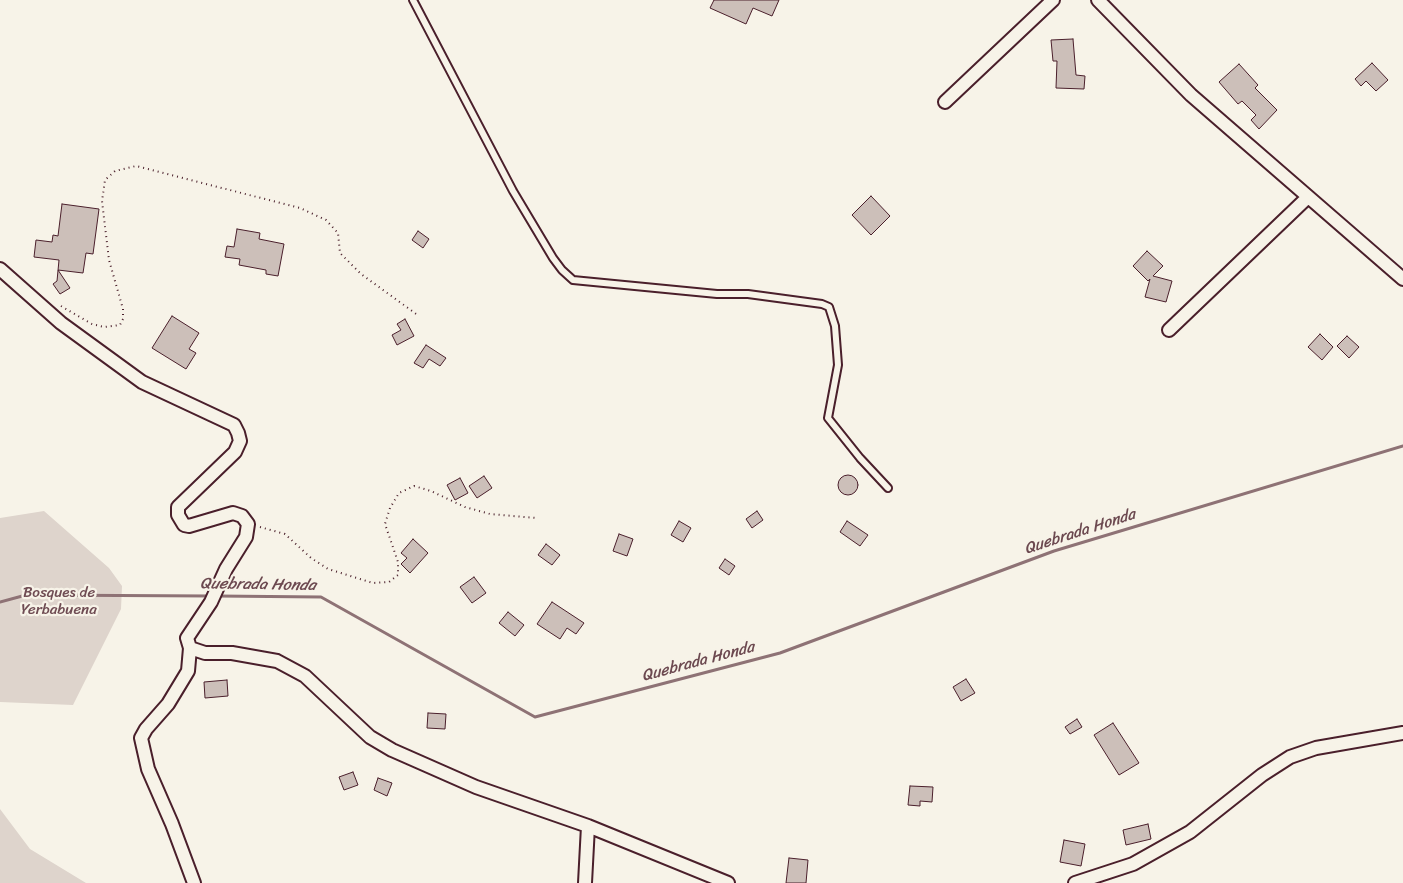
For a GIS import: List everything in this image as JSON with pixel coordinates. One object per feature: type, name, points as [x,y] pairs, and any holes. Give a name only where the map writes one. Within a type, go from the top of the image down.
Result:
[{"type":"street","points":[[945,102],[1053,0]]},
{"type":"street","points":[[1098,0],[1191,95],[1403,279]]},
{"type":"street","points":[[1170,330],[1308,197]]},
{"type":"street","points":[[0,269],[61,323],[142,382],[234,425],[240,441],[235,452],[178,507],[178,515],[181,522],[189,526],[233,513],[242,516],[248,524],[246,537],[226,569],[211,602],[187,638],[190,648],[188,671],[168,704],[146,729],[141,738],[148,769],[172,824],[194,883]]},
{"type":"street","points":[[190,648],[205,653],[232,653],[277,661],[305,676],[370,737],[392,750],[476,787],[588,826],[728,883]]},
{"type":"street","points":[[1075,883],[1133,864],[1190,832],[1262,775],[1290,757],[1316,748],[1403,733]]},
{"type":"street","points":[[585,883],[588,826]]},
{"type":"lane","points":[[414,0],[513,191],[553,258],[573,280],[717,294],[748,294],[822,304],[829,307],[835,326],[838,365],[828,418],[860,458],[888,488]]},
{"type":"path","points":[[60,305],[92,324],[104,327],[120,324],[123,319],[123,309],[114,283],[108,252],[102,201],[105,180],[115,171],[136,166],[300,208],[326,220],[338,233],[340,253],[361,274],[419,316]]},
{"type":"path","points":[[248,524],[285,534],[311,558],[328,568],[373,583],[389,582],[398,575],[398,562],[384,524],[390,508],[400,493],[414,486],[482,512],[536,518]]},
{"type":"green space","name":"Bosques de Yerbabuena","points":[[44,511],[109,568],[122,586],[121,609],[73,705],[0,702],[0,518]]},
{"type":"green space","points":[[0,809],[30,849],[86,883],[0,883]]},
{"type":"building","points":[[714,0],[779,0],[772,16],[753,8],[746,24],[710,8]]},
{"type":"building","points":[[1073,39],[1076,75],[1085,76],[1084,89],[1056,88],[1057,61],[1053,61],[1051,40]]},
{"type":"building","points":[[1372,63],[1388,80],[1376,91],[1366,81],[1361,86],[1355,79]]},
{"type":"building","points":[[1239,64],[1258,85],[1255,88],[1277,110],[1259,129],[1251,120],[1256,115],[1242,101],[1238,104],[1219,82]]},
{"type":"building","points":[[871,196],[890,216],[871,235],[852,215]]},
{"type":"building","points":[[62,204],[99,209],[93,254],[86,253],[83,273],[58,270],[59,260],[34,257],[36,240],[52,242],[53,235],[58,236]]},
{"type":"building","points":[[237,229],[260,233],[259,239],[284,244],[278,276],[266,274],[266,270],[239,265],[240,259],[225,257],[227,246],[234,247]]},
{"type":"building","points":[[418,231],[429,239],[423,248],[412,240]]},
{"type":"building","points":[[1147,251],[1163,266],[1153,276],[1172,281],[1166,302],[1145,297],[1150,279],[1148,281],[1133,266]]},
{"type":"building","points":[[58,270],[70,288],[60,294],[53,284],[57,281]]},
{"type":"building","points":[[172,316],[199,333],[189,349],[196,353],[186,369],[152,348]]},
{"type":"building","points":[[405,319],[414,336],[397,345],[392,335],[401,330],[397,324]]},
{"type":"building","points":[[1320,334],[1333,347],[1322,360],[1308,347]]},
{"type":"building","points":[[1347,336],[1359,347],[1349,358],[1337,346]]},
{"type":"building","points":[[426,345],[446,358],[440,366],[429,359],[423,368],[414,363]]},
{"type":"building","points":[[848,475],[855,478],[858,485],[855,492],[848,495],[841,492],[838,485],[841,478]]},
{"type":"building","points":[[484,476],[492,488],[477,498],[469,486]]},
{"type":"building","points":[[460,478],[468,493],[455,500],[447,485]]},
{"type":"building","points":[[757,511],[763,520],[752,528],[746,519]]},
{"type":"building","points":[[679,521],[691,528],[683,542],[671,535]]},
{"type":"building","points":[[847,521],[868,535],[860,546],[840,532]]},
{"type":"building","points":[[619,534],[633,539],[627,556],[613,551]]},
{"type":"building","points":[[413,539],[428,553],[410,573],[401,564],[407,558],[401,553]]},
{"type":"building","points":[[546,544],[560,555],[552,565],[538,555]]},
{"type":"building","points":[[725,559],[735,566],[729,575],[719,568]]},
{"type":"building","points":[[474,577],[486,593],[472,603],[460,587]]},
{"type":"building","points":[[552,602],[584,623],[576,634],[567,628],[560,639],[537,624]]},
{"type":"building","points":[[508,612],[524,625],[515,636],[499,623]]},
{"type":"building","points":[[966,679],[975,693],[961,701],[953,687]]},
{"type":"building","points":[[227,680],[228,696],[205,698],[204,682]]},
{"type":"building","points":[[428,713],[446,714],[445,729],[427,728]]},
{"type":"building","points":[[1077,719],[1082,727],[1070,734],[1065,727]]},
{"type":"building","points":[[1113,723],[1139,763],[1119,775],[1094,735]]},
{"type":"building","points":[[353,772],[358,785],[344,790],[339,777]]},
{"type":"building","points":[[378,778],[392,783],[387,796],[374,790]]},
{"type":"building","points":[[910,786],[933,787],[932,802],[920,801],[920,806],[908,805]]},
{"type":"building","points":[[1148,824],[1151,839],[1126,845],[1123,830]]},
{"type":"building","points":[[1064,840],[1085,844],[1081,866],[1060,862]]},
{"type":"building","points":[[789,858],[808,860],[806,883],[786,883]]},
{"type":"waterway","name":"Quebrada Honda","points":[[217,596],[321,597],[535,717],[780,653],[1054,551],[1403,446]]},
{"type":"waterway","name":"Quebrada Honda","points":[[0,602],[26,595],[211,596]]}]
